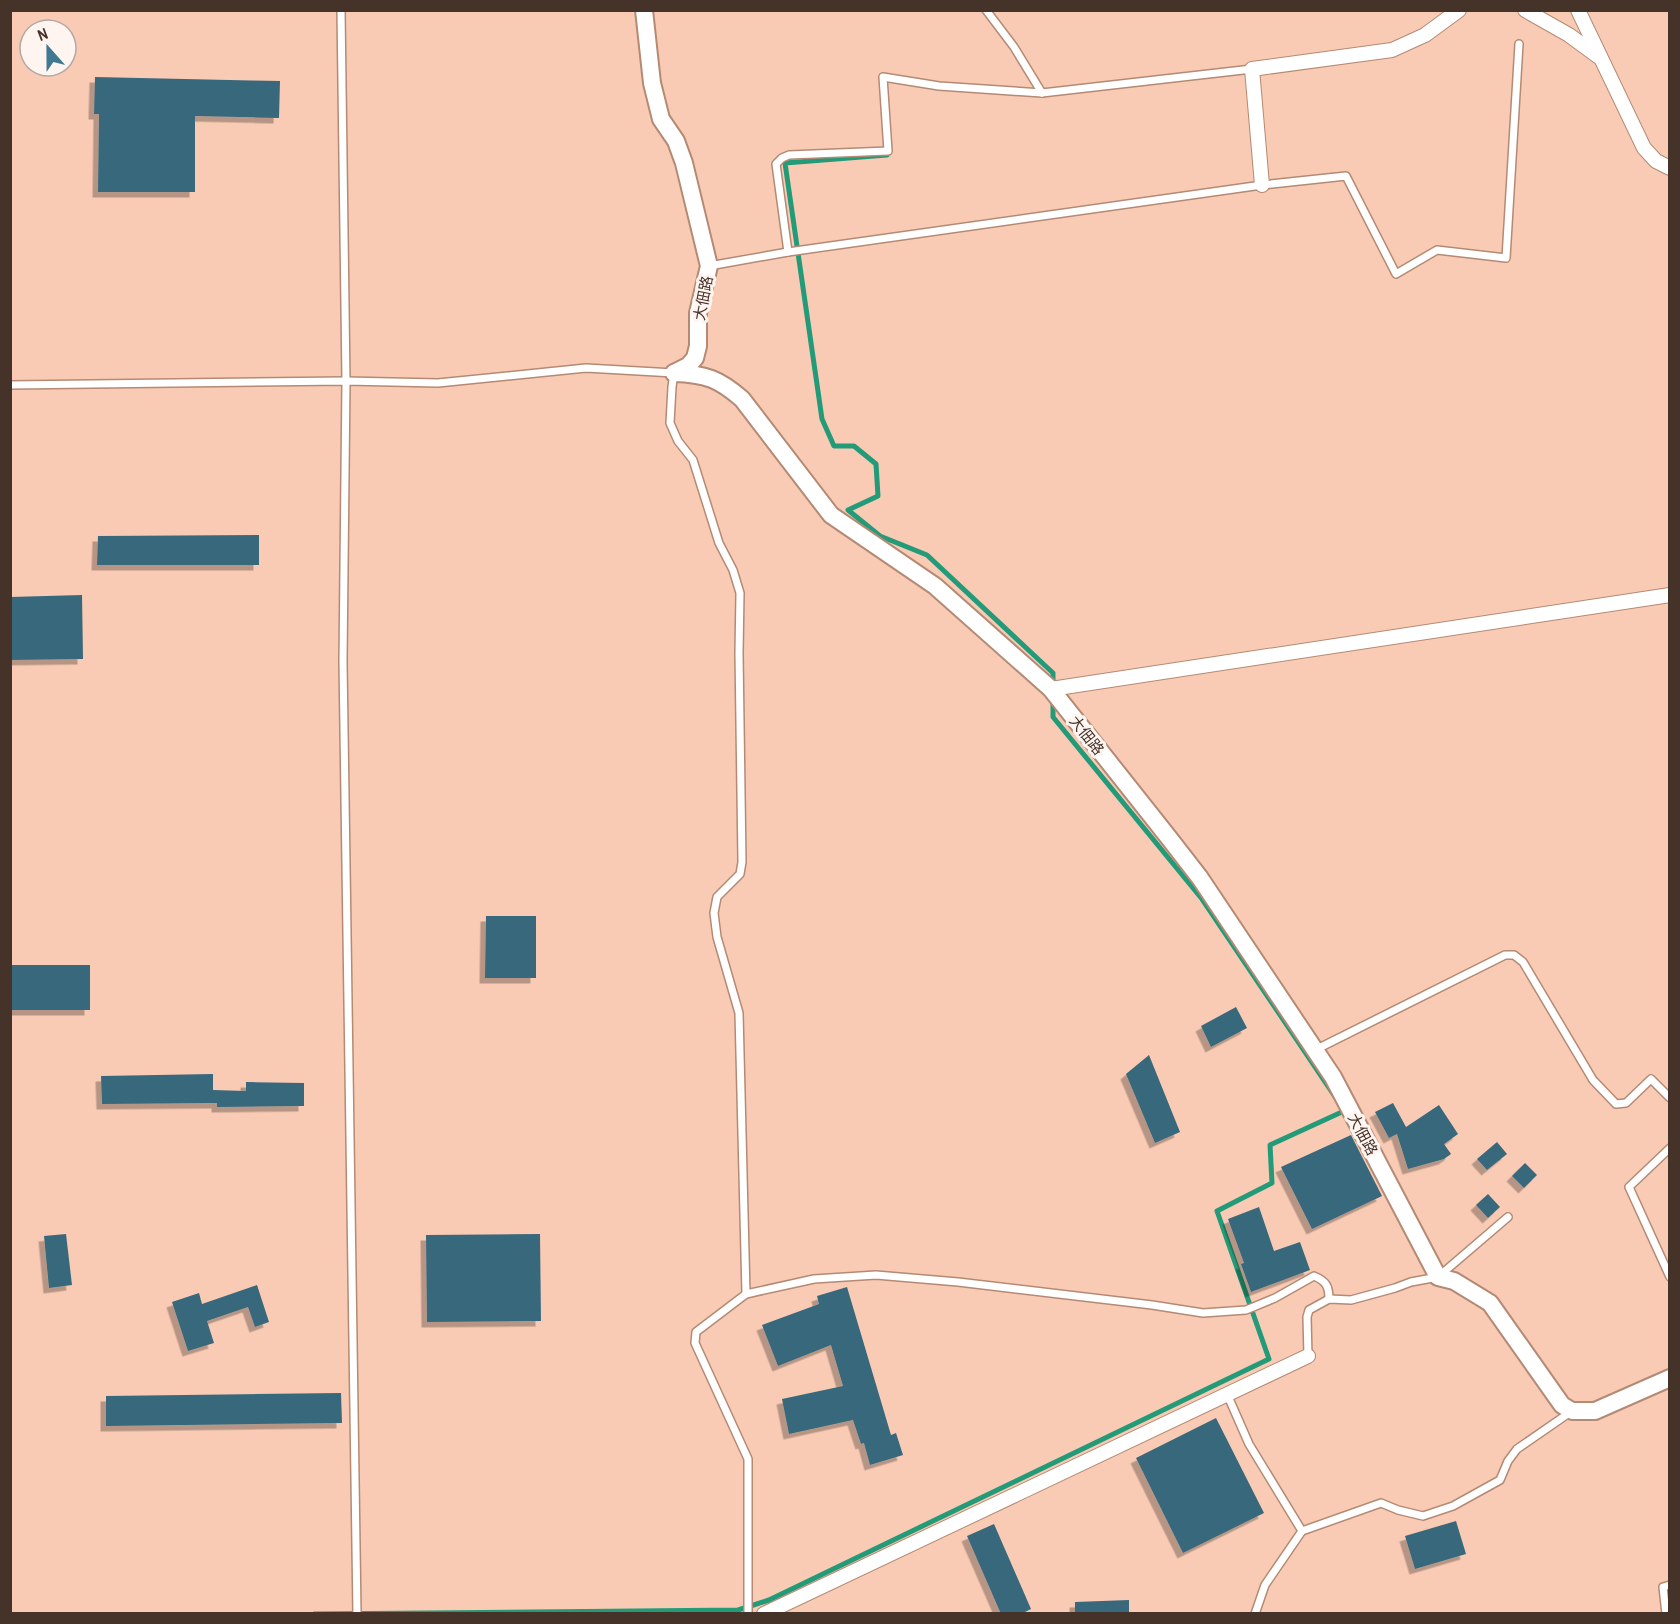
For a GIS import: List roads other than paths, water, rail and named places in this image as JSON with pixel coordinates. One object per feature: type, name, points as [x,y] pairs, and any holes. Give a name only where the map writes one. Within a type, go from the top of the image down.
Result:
[{"type":"street","name":"大佃路","points":[[644,10],[652,83],[661,119],[676,141],[684,163],[709,266],[698,313],[698,346],[695,357],[688,366],[674,373]]},
{"type":"street","points":[[1262,185],[1252,69],[1392,50],[1425,35],[1459,10]]},
{"type":"street","points":[[1525,10],[1569,35],[1602,59]]},
{"type":"street","points":[[1578,10],[1644,148],[1656,161],[1670,168]]},
{"type":"street","name":"大佃路","points":[[674,373],[694,374],[724,384],[742,399],[831,515],[935,586],[1051,689],[1194,870],[1333,1077],[1438,1277]]},
{"type":"street","points":[[1051,689],[1670,595]]},
{"type":"street","points":[[1438,1277],[1454,1281],[1490,1303],[1562,1405],[1572,1411],[1595,1411],[1670,1378]]},
{"type":"street","points":[[764,1614],[1308,1356]]},
{"type":"lane","points":[[341,10],[346,381],[343,661],[357,1614]]},
{"type":"lane","points":[[986,10],[1014,47],[1042,93]]},
{"type":"lane","points":[[709,266],[788,252],[1262,185],[1346,176],[1396,274],[1437,250],[1506,258],[1519,44]]},
{"type":"lane","points":[[788,252],[777,164],[789,155],[888,152],[883,77],[939,86],[1042,93],[1252,69]]},
{"type":"lane","points":[[10,385],[438,382],[586,368],[674,373],[670,423],[678,441],[693,459],[719,543],[733,570],[740,593],[742,862],[740,874],[717,897],[714,913],[717,937],[739,1013],[746,1294]]},
{"type":"lane","points":[[1315,1050],[1505,955],[1514,955],[1523,962],[1593,1080],[1616,1104],[1626,1103],[1651,1079],[1670,1098]]},
{"type":"lane","points":[[1670,1148],[1629,1187],[1670,1277]]},
{"type":"lane","points":[[1308,1356],[1307,1317],[1309,1310],[1329,1299],[1351,1300],[1411,1282],[1438,1277],[1508,1217]]},
{"type":"lane","points":[[748,1614],[748,1458],[695,1343],[696,1332],[746,1294],[814,1279],[876,1275],[958,1282],[1203,1313],[1246,1310],[1275,1298],[1314,1276],[1323,1280],[1327,1285],[1329,1299]]},
{"type":"lane","points":[[1227,1393],[1249,1444],[1302,1531]]},
{"type":"lane","points":[[1256,1614],[1265,1585],[1302,1531],[1381,1503],[1423,1516],[1454,1506],[1500,1480],[1508,1461],[1517,1449],[1572,1411]]},
{"type":"lane","points":[[1666,1614],[1663,1587],[1670,1585]]},
{"type":"waterway","points":[[887,155],[785,163],[822,419],[834,446],[854,446],[876,464],[878,496],[848,510],[880,536],[927,555],[1053,673],[1053,685]]},
{"type":"waterway","points":[[1053,700],[1053,717],[1202,899],[1336,1098]]},
{"type":"waterway","points":[[314,1614],[738,1610],[769,1600],[1269,1359],[1217,1211],[1272,1183],[1270,1145],[1344,1111],[1342,1108]]}]
